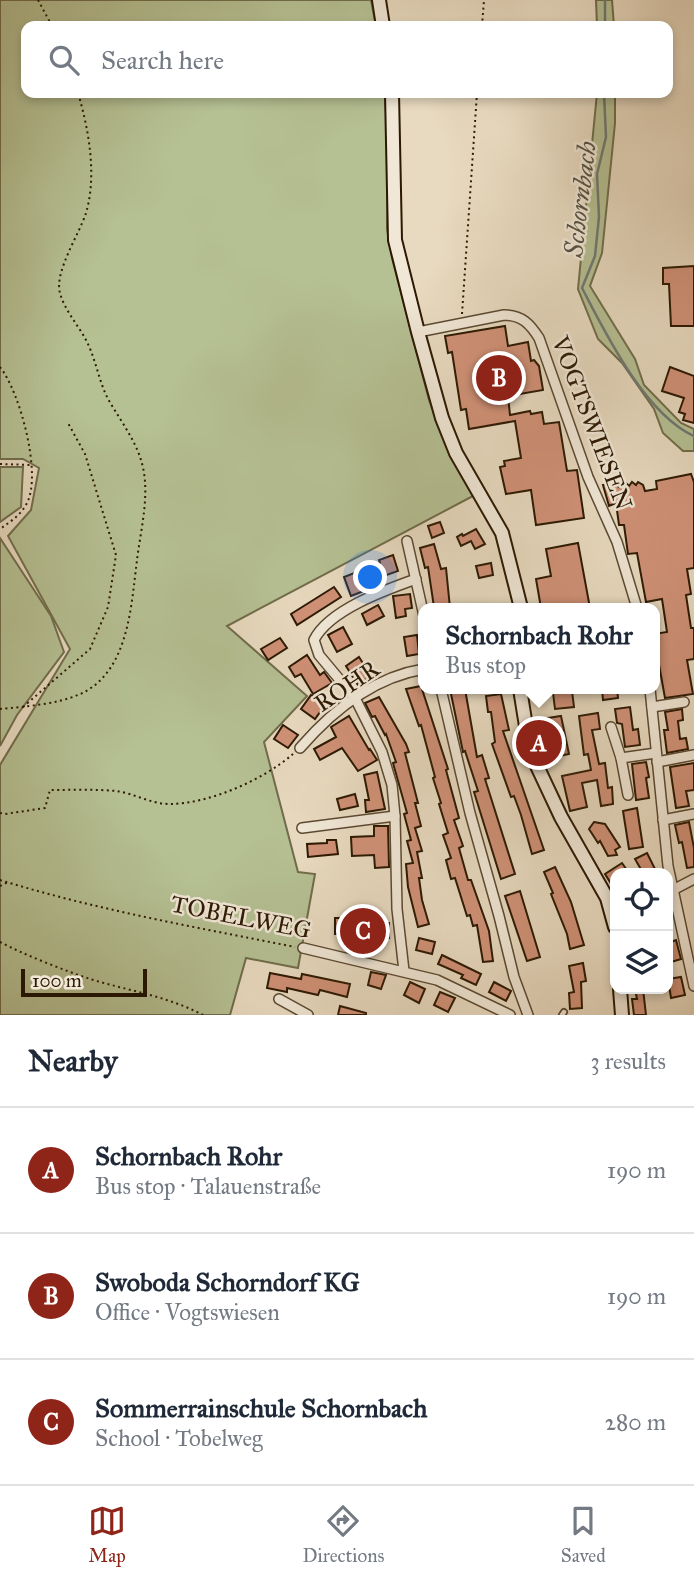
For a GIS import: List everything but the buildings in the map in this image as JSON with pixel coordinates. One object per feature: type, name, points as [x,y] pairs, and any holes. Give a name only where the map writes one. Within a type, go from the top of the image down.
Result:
[{"type":"street","points":[[379,0],[382,21]]},
{"type":"street","points":[[392,98],[396,240],[418,332],[442,418],[456,453],[502,533],[520,603]]},
{"type":"street","name":"VOGTSWIESEN","points":[[418,332],[461,322],[514,315],[531,325],[540,338],[588,477],[617,542],[635,603]]},
{"type":"street","points":[[407,541],[421,603]]},
{"type":"street","points":[[404,971],[397,909],[392,785],[382,752],[355,698],[319,655],[314,640],[320,628],[334,617],[415,579]]},
{"type":"street","name":"ROHR","points":[[300,748],[315,731],[355,698],[384,680],[418,671]]},
{"type":"street","points":[[442,694],[470,813],[521,1002],[528,1015]]},
{"type":"street","points":[[521,694],[530,751],[561,817],[610,906]]},
{"type":"street","points":[[651,694],[668,868]]},
{"type":"street","points":[[652,707],[684,702]]},
{"type":"street","points":[[611,727],[621,758],[628,795]]},
{"type":"street","points":[[621,758],[694,755]]},
{"type":"street","points":[[663,820],[694,814]]},
{"type":"street","points":[[302,828],[395,816]]},
{"type":"street","points":[[673,890],[694,879]]},
{"type":"street","points":[[673,903],[694,986]]},
{"type":"street","name":"TOBELWEG","points":[[303,948],[437,980],[510,1015]]},
{"type":"street","points":[[620,994],[622,1015]]},
{"type":"street","points":[[279,999],[307,1015]]},
{"type":"path","points":[[38,0],[49,21]]},
{"type":"path","points":[[482,21],[484,0]]},
{"type":"path","points":[[0,709],[22,708],[79,695],[104,676],[119,652],[127,630],[144,516],[147,481],[141,457],[105,392],[87,342],[59,293],[64,265],[86,212],[90,189],[91,170],[79,98]]},
{"type":"path","points":[[461,322],[477,98]]},
{"type":"path","points":[[0,368],[7,376],[18,401],[33,478],[28,502],[19,514],[0,529]]},
{"type":"path","points":[[22,708],[90,649],[108,607],[116,555],[85,454],[68,423]]},
{"type":"path","points":[[0,464],[31,465]]},
{"type":"path","points":[[0,813],[46,808],[50,790],[116,791],[167,804],[192,801],[254,780],[300,748]]},
{"type":"path","name":"TOBELWEG","points":[[0,880],[55,897],[151,920],[303,948]]},
{"type":"path","points":[[0,886],[8,882]]},
{"type":"path","points":[[0,942],[90,979],[163,997],[203,1015]]},
{"type":"green space","points":[[0,0],[371,0],[375,21],[21,21],[21,98],[385,98],[387,229],[392,258],[429,400],[448,450],[473,496],[227,626],[307,696],[264,742],[298,872],[315,874],[298,968],[246,958],[230,1015],[0,1015],[0,765],[70,649],[8,536],[31,510],[39,468],[23,459],[0,459]]},
{"type":"green space","points":[[596,0],[612,0],[614,21],[597,21]]},
{"type":"green space","points":[[597,98],[615,98],[602,253],[590,286],[635,359],[644,385],[681,423],[694,429],[694,451],[683,451],[663,433],[654,409],[622,363],[598,339],[578,289]]},
{"type":"green space","points":[[0,467],[23,467],[21,507],[0,522]]},
{"type":"green space","points":[[0,538],[51,616],[64,652],[17,715],[0,746]]},
{"type":"waterway","name":"Schornbach","points":[[605,0],[605,21]]},
{"type":"waterway","name":"Schornbach","points":[[604,98],[606,137],[597,174],[599,217],[595,256],[582,288],[615,349],[643,392],[676,425],[694,436]]},
{"type":"place","name":"Swoboda Schorndorf KG","points":[[499,378]]},
{"type":"place","name":"Schornbach Rohr","points":[[539,743]]},
{"type":"place","name":"Sommerrainschule Schornbach","points":[[363,931]]}]
